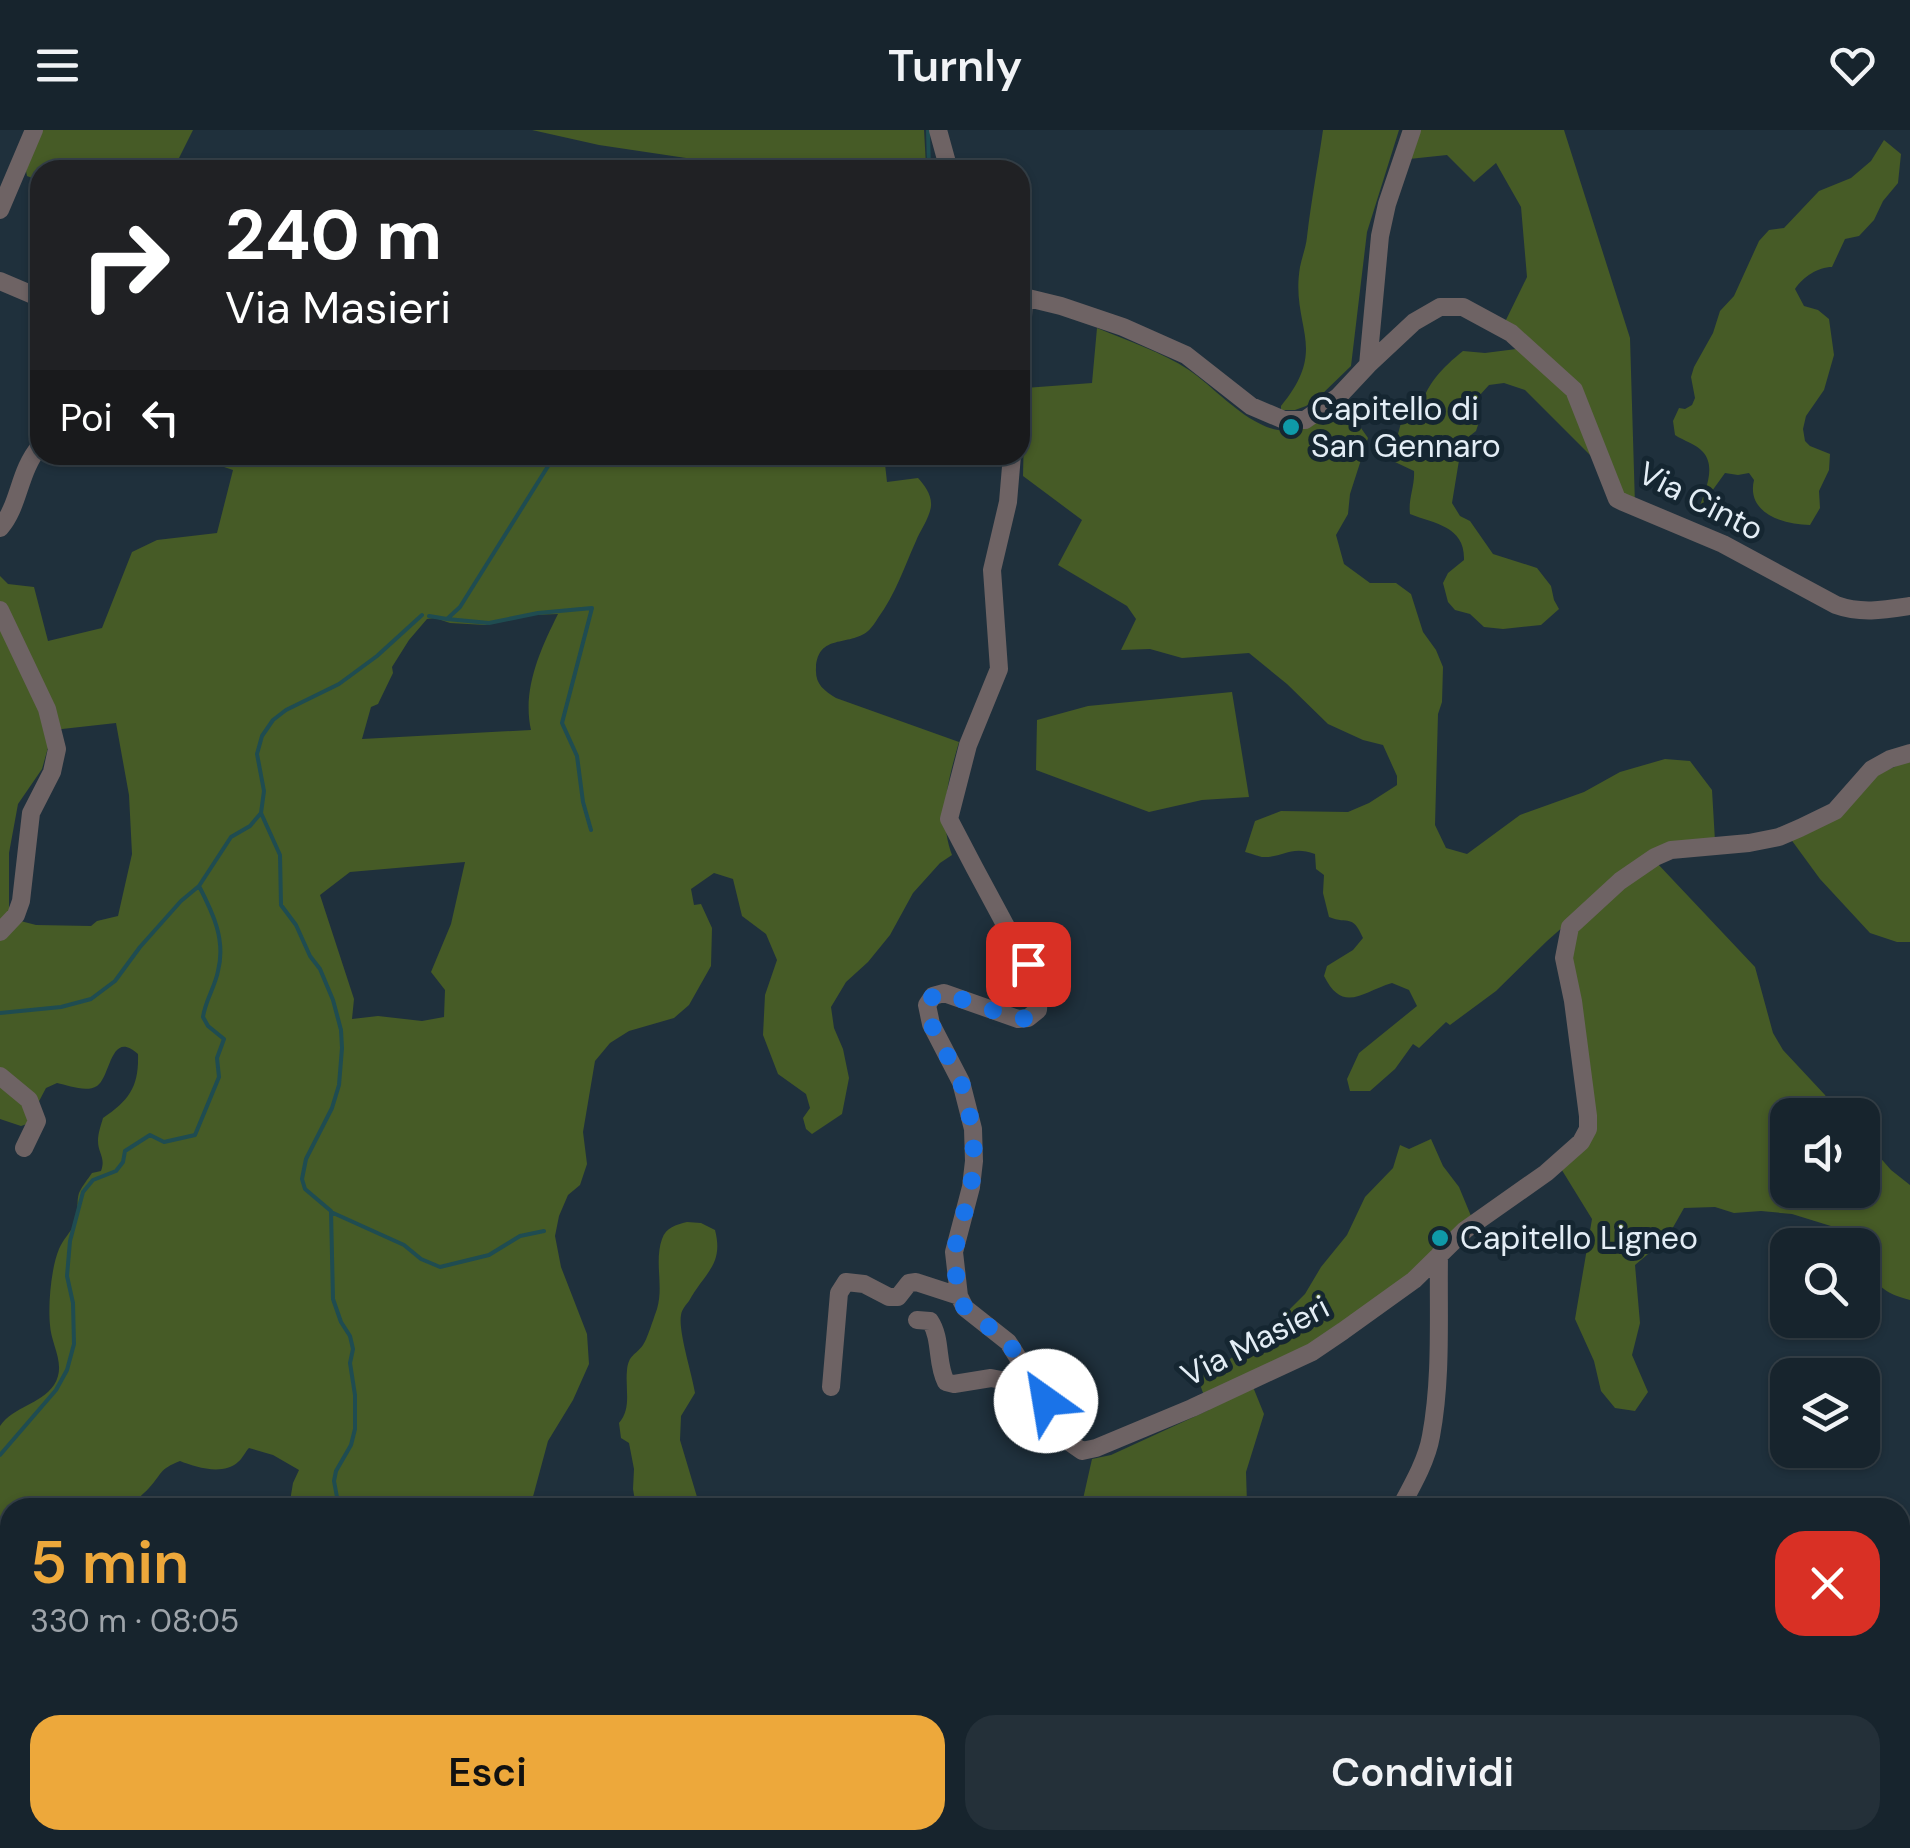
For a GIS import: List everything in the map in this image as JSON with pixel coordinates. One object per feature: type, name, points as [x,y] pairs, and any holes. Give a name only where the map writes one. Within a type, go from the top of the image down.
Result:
[{"type":"street","points":[[0,210],[34,130]]},
{"type":"street","points":[[938,130],[946,160]]},
{"type":"street","points":[[1368,365],[1380,236],[1412,130]]},
{"type":"street","points":[[0,281],[30,294]]},
{"type":"street","name":"Via Cinto","points":[[1030,297],[1096,317],[1186,355],[1250,406],[1284,420],[1305,420],[1338,398],[1414,322],[1440,307],[1463,307],[1511,333],[1574,390],[1617,499],[1723,544],[1836,605],[1872,612],[1910,606]]},
{"type":"street","points":[[0,528],[8,519],[30,458]]},
{"type":"street","points":[[831,1387],[839,1293],[846,1282],[864,1284],[888,1297],[898,1296],[909,1283],[916,1282],[958,1296],[954,1252],[971,1187],[973,1129],[961,1082],[931,1024],[927,1005],[933,996],[944,993],[1018,1019],[1028,1018],[1038,1010],[1039,997],[1028,964],[949,819],[968,745],[999,669],[992,570],[1008,502],[1011,465]]},
{"type":"street","points":[[0,610],[47,709],[57,749],[52,772],[31,813],[22,901],[0,932]]},
{"type":"street","name":"Via Masieri","points":[[958,1296],[965,1308],[1008,1342],[1072,1444],[1082,1450],[1096,1448],[1192,1408],[1312,1352],[1414,1280],[1465,1230],[1581,1142],[1588,1129],[1588,1116],[1564,958],[1570,926],[1620,881],[1655,857],[1671,850],[1749,843],[1800,828],[1835,811],[1872,770],[1910,753]]},
{"type":"street","points":[[0,1076],[29,1100],[38,1121],[24,1148]]},
{"type":"street","points":[[1406,1498],[1431,1437],[1439,1256]]},
{"type":"street","points":[[917,1320],[930,1321],[935,1328],[946,1382],[991,1378],[1036,1387]]},
{"type":"green space","points":[[40,130],[193,130],[178,160],[30,160],[30,177],[26,171]]},
{"type":"green space","points":[[532,130],[924,130],[926,160],[695,160]]},
{"type":"green space","points":[[1323,130],[1399,130],[1367,232],[1351,366],[1306,406],[1281,410],[1303,368],[1306,352],[1298,288]]},
{"type":"green space","points":[[1419,130],[1564,130],[1630,338],[1635,505],[1617,496],[1609,474],[1525,390],[1504,383],[1489,385],[1475,407],[1479,422],[1476,431],[1462,442],[1452,503],[1493,554],[1537,568],[1551,586],[1559,609],[1541,625],[1484,627],[1470,614],[1455,610],[1448,602],[1443,583],[1448,573],[1464,560],[1460,540],[1447,528],[1410,514],[1414,471],[1395,462],[1394,449],[1402,419],[1420,412],[1430,385],[1463,351],[1485,353],[1532,347],[1504,324],[1527,277],[1521,207],[1496,163],[1474,182],[1447,155],[1409,159]]},
{"type":"green space","points":[[1884,140],[1901,154],[1898,183],[1859,236],[1845,239],[1832,267],[1811,274],[1795,289],[1804,306],[1829,319],[1834,355],[1824,390],[1806,416],[1803,429],[1810,446],[1830,454],[1829,470],[1819,491],[1820,508],[1810,525],[1778,519],[1761,509],[1749,473],[1725,473],[1699,509],[1708,480],[1707,458],[1697,447],[1675,435],[1673,421],[1679,408],[1692,405],[1695,398],[1691,377],[1720,311],[1734,296],[1759,241],[1769,230],[1784,228],[1819,191],[1851,178],[1871,161]]},
{"type":"green space","points":[[1097,328],[1179,364],[1242,413],[1272,429],[1288,431],[1303,427],[1342,401],[1368,438],[1350,494],[1348,514],[1336,535],[1344,564],[1370,583],[1396,583],[1411,594],[1423,632],[1443,667],[1435,825],[1446,848],[1467,854],[1520,815],[1584,792],[1620,772],[1665,759],[1690,761],[1712,790],[1715,841],[1616,880],[1496,991],[1450,1025],[1446,1022],[1419,1048],[1413,1044],[1395,1069],[1370,1091],[1350,1091],[1347,1079],[1359,1053],[1417,1006],[1409,990],[1392,983],[1354,997],[1338,994],[1331,988],[1324,976],[1327,966],[1353,950],[1363,938],[1353,922],[1329,917],[1323,893],[1324,875],[1316,869],[1315,854],[1293,851],[1262,857],[1245,852],[1255,821],[1281,811],[1348,812],[1397,785],[1397,776],[1383,745],[1328,724],[1249,653],[1182,658],[1150,649],[1121,650],[1136,619],[1127,606],[1058,565],[1082,520],[1023,476],[1023,465],[1030,465],[1030,388],[1092,383]]},
{"type":"green space","points":[[218,465],[885,465],[887,482],[918,478],[929,494],[930,510],[895,590],[875,623],[860,636],[822,650],[816,674],[821,686],[836,698],[959,742],[945,813],[952,855],[913,893],[890,935],[846,982],[831,1007],[849,1078],[842,1114],[812,1134],[803,1118],[810,1108],[806,1094],[778,1074],[763,1035],[765,995],[777,960],[766,934],[742,916],[733,879],[714,873],[691,889],[694,905],[701,904],[712,928],[711,966],[689,1005],[674,1018],[629,1031],[610,1043],[595,1061],[583,1132],[587,1164],[580,1185],[568,1195],[555,1236],[561,1267],[587,1334],[589,1364],[548,1441],[533,1498],[290,1498],[299,1470],[273,1455],[249,1448],[238,1462],[225,1469],[201,1468],[180,1461],[173,1464],[138,1498],[0,1498],[0,1426],[12,1414],[42,1397],[58,1378],[59,1362],[49,1317],[54,1266],[75,1223],[80,1190],[92,1173],[101,1171],[98,1141],[103,1118],[131,1091],[138,1054],[122,1047],[116,1051],[102,1081],[93,1088],[57,1083],[46,1088],[27,1124],[21,1126],[0,1119],[0,576],[8,584],[34,587],[48,641],[102,628],[132,552],[157,540],[217,533],[233,470]],"holes":[[[558,614],[539,656],[529,700],[531,730],[362,739],[371,707],[378,704],[393,673],[392,667],[427,619],[485,625]],[[116,723],[129,795],[132,854],[118,916],[91,926],[36,925],[9,918],[9,853],[18,804],[42,769],[53,730]],[[465,862],[451,924],[431,972],[445,990],[444,1017],[422,1021],[378,1016],[352,1019],[354,999],[320,895],[350,872]]]},
{"type":"green space","points":[[1232,692],[1249,797],[1202,800],[1149,812],[1036,770],[1037,720],[1088,706]]},
{"type":"green space","points":[[1910,760],[1910,942],[1897,942],[1870,933],[1820,879],[1790,838],[1874,776]]},
{"type":"green space","points":[[1656,862],[1755,967],[1773,1033],[1783,1050],[1827,1098],[1770,1098],[1770,1208],[1880,1208],[1880,1157],[1910,1185],[1910,1300],[1880,1285],[1880,1228],[1837,1228],[1792,1214],[1684,1208],[1667,1238],[1635,1265],[1640,1323],[1632,1355],[1648,1392],[1635,1411],[1615,1408],[1601,1391],[1594,1361],[1575,1319],[1592,1219],[1560,1167],[1585,1143],[1561,939]]},
{"type":"green space","points":[[1431,1139],[1443,1166],[1459,1187],[1476,1228],[1253,1387],[1264,1414],[1246,1472],[1247,1498],[1083,1498],[1092,1459],[1111,1455],[1209,1410],[1196,1373],[1225,1363],[1305,1294],[1347,1235],[1365,1197],[1393,1168],[1400,1145],[1409,1149]]},
{"type":"green space","points":[[701,1223],[715,1230],[717,1242],[715,1260],[681,1315],[695,1393],[681,1416],[680,1440],[697,1498],[634,1498],[629,1443],[621,1438],[619,1423],[627,1405],[631,1358],[645,1342],[657,1309],[662,1239],[675,1226]]},
{"type":"waterway","points":[[928,130],[929,160]]},
{"type":"waterway","points":[[429,616],[447,619],[460,607],[549,465]]},
{"type":"waterway","points":[[447,619],[489,623],[592,608],[562,723],[577,756],[591,830]]},
{"type":"waterway","points":[[0,1013],[61,1007],[91,999],[115,981],[140,947],[199,886],[231,837],[250,826],[261,813],[264,791],[257,754],[262,736],[273,720],[339,684],[422,615]]},
{"type":"waterway","points":[[261,813],[280,855],[281,905],[320,969],[341,1030],[339,1085],[306,1159],[302,1179],[305,1189],[331,1211],[333,1299],[353,1349],[350,1363],[355,1429],[336,1471],[337,1498]]},
{"type":"waterway","points":[[0,1455],[56,1390],[67,1370],[74,1344],[73,1303],[67,1276],[70,1241],[83,1192],[93,1180],[116,1171],[125,1151],[150,1135],[164,1142],[195,1135],[219,1077],[217,1058],[224,1039],[203,1017],[217,977],[219,938],[199,886]]},
{"type":"waterway","points":[[331,1212],[404,1245],[421,1259],[440,1267],[489,1255],[520,1236],[544,1231]]},
{"type":"place","name":"Capitello di San Gennaro","points":[[1291,427]]},
{"type":"place","name":"Capitello Ligneo","points":[[1440,1238]]},
{"type":"route","points":[[1028,964],[1039,997],[1038,1010],[1028,1018],[1018,1019],[944,993],[933,996],[927,1005],[931,1024],[961,1082],[973,1129],[971,1187],[954,1252],[958,1296],[965,1308],[1008,1342],[1046,1401]]}]
